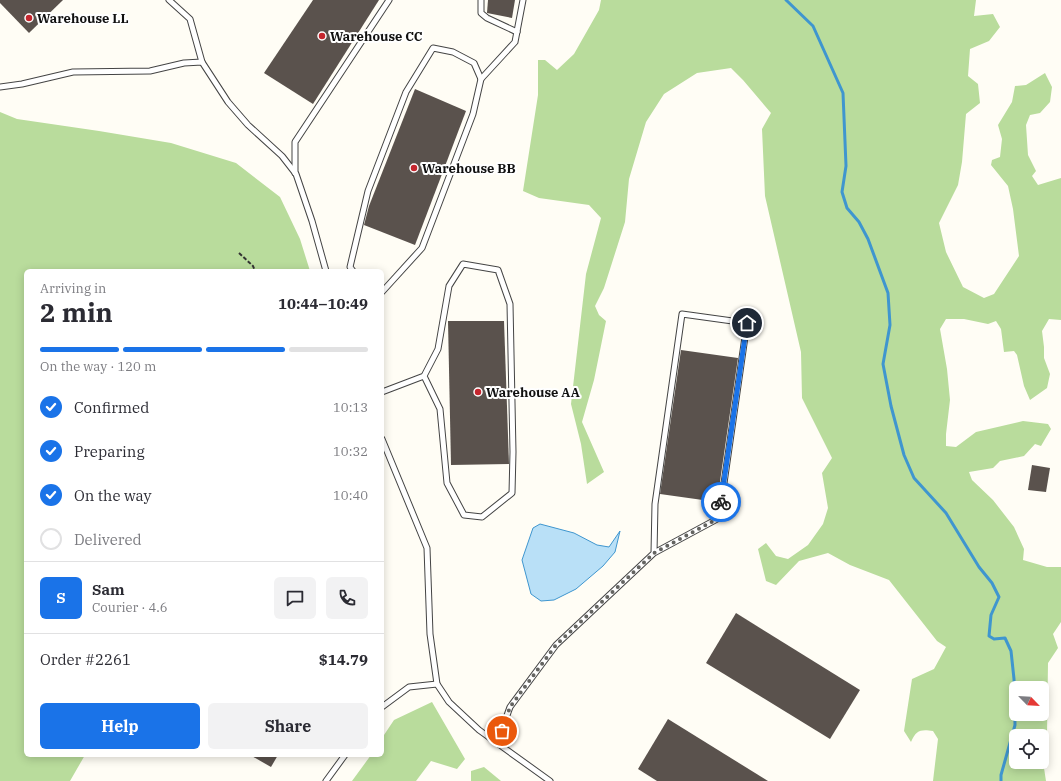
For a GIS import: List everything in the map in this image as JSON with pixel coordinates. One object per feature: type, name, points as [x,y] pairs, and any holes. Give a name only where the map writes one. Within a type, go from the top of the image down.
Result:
[{"type":"lane","points":[[169,0],[190,18],[202,62],[228,102],[248,125],[282,156],[296,174]]},
{"type":"lane","points":[[325,269],[312,221],[296,174],[294,142],[389,0]]},
{"type":"lane","points":[[481,0],[481,13],[487,18],[517,32]]},
{"type":"lane","points":[[384,290],[422,248],[473,114],[481,79],[515,42],[523,0]]},
{"type":"lane","points":[[352,269],[350,267],[368,191],[406,92],[433,48],[453,52],[474,63],[481,79]]},
{"type":"lane","points":[[0,87],[22,84],[73,72],[150,71],[184,63],[202,62]]},
{"type":"lane","points":[[384,391],[424,376],[438,349],[449,286],[463,264],[498,270],[510,304],[514,452],[512,493],[482,517],[464,515],[447,483],[440,409],[424,376]]},
{"type":"lane","points":[[498,743],[510,707],[556,645],[654,553],[719,518],[747,323],[682,314],[655,504],[654,553]]},
{"type":"lane","points":[[384,444],[427,548],[430,634],[437,684],[449,702],[479,730],[550,781]]},
{"type":"lane","points":[[384,706],[409,687],[437,684]]},
{"type":"lane","points":[[326,781],[344,757]]},
{"type":"path","points":[[239,253],[254,269]]},
{"type":"green space","points":[[601,0],[976,0],[974,16],[993,14],[1000,27],[989,41],[970,49],[968,76],[978,84],[980,103],[966,114],[962,162],[958,185],[939,223],[946,252],[963,287],[984,298],[994,294],[1019,256],[1013,209],[1008,186],[991,165],[992,160],[1000,157],[1002,139],[998,125],[1012,102],[1015,86],[1026,85],[1045,73],[1052,87],[1050,102],[1040,113],[1030,115],[1026,125],[1028,155],[1036,171],[1032,176],[1038,185],[1061,178],[1061,320],[1049,319],[1042,331],[1044,358],[1050,374],[1047,388],[1030,400],[1024,386],[1017,355],[1014,351],[1004,352],[1001,329],[996,321],[988,324],[964,319],[946,319],[940,329],[947,369],[950,400],[946,446],[956,447],[976,432],[1023,421],[1048,424],[1051,429],[1041,446],[1035,444],[1024,456],[1000,461],[993,468],[969,472],[972,480],[993,500],[1014,527],[1024,549],[1023,560],[1047,567],[1061,567],[1061,622],[1053,634],[1058,648],[1048,663],[1048,681],[1009,681],[1009,721],[1047,721],[1047,729],[1009,729],[1009,769],[1044,769],[1046,781],[933,781],[938,739],[933,731],[922,730],[915,735],[911,742],[904,731],[912,679],[934,669],[946,647],[937,641],[889,580],[850,565],[828,553],[799,561],[776,585],[766,581],[758,549],[766,543],[776,556],[788,559],[808,545],[823,524],[828,508],[822,473],[832,458],[802,398],[801,352],[765,196],[762,129],[771,113],[731,68],[697,73],[664,94],[646,122],[629,179],[625,222],[604,288],[595,306],[599,315],[606,321],[594,380],[582,422],[604,472],[587,484],[581,444],[571,404],[586,274],[601,218],[589,205],[539,198],[523,191],[538,95],[538,60],[545,60],[557,70],[574,54],[599,10]]},
{"type":"green space","points":[[0,112],[17,119],[171,143],[236,163],[280,197],[300,239],[309,269],[24,269],[24,757],[84,757],[70,781],[0,781]]},
{"type":"green space","points":[[432,702],[465,759],[457,769],[431,761],[416,781],[352,781],[370,757],[384,757],[384,735],[394,720]]},
{"type":"green space","points":[[484,767],[501,781],[471,781],[471,771]]},
{"type":"water","points":[[540,524],[574,533],[597,545],[609,547],[620,531],[615,552],[603,566],[576,589],[554,600],[541,601],[531,594],[522,560],[533,528]]},
{"type":"building","name":"Warehouse LL","points":[[0,0],[63,0],[29,33],[0,3]]},
{"type":"building","name":"Warehouse CC","points":[[313,0],[379,0],[313,104],[264,73]]},
{"type":"building","points":[[488,0],[515,0],[512,18],[487,13]]},
{"type":"building","name":"Warehouse BB","points":[[415,89],[466,111],[415,245],[364,225],[369,206]]},
{"type":"building","name":"Warehouse AA","points":[[448,321],[504,321],[509,464],[451,465]]},
{"type":"building","points":[[681,350],[738,358],[717,502],[660,494]]},
{"type":"building","points":[[1032,465],[1050,468],[1046,492],[1028,490]]},
{"type":"building","points":[[736,613],[860,690],[830,739],[706,663]]},
{"type":"building","points":[[668,719],[768,781],[657,781],[638,769]]},
{"type":"building","points":[[254,757],[277,757],[271,767]]},
{"type":"waterway","points":[[786,0],[813,26],[843,93],[846,166],[842,192],[847,208],[859,222],[868,239],[888,293],[890,325],[883,364],[891,406],[904,455],[914,478],[946,513],[979,567],[992,583],[999,597],[991,615],[989,636],[994,639],[1005,638],[1011,651],[1014,679],[1015,725],[1001,775],[1001,781]]},
{"type":"way so far","points":[[502,731],[510,707],[556,645],[654,553],[719,518],[721,502]]},
{"type":"place","name":"Warehouse LL","points":[[29,18]]},
{"type":"place","name":"Warehouse CC","points":[[322,36]]},
{"type":"place","name":"Warehouse BB","points":[[414,168]]},
{"type":"place","name":"Warehouse AA","points":[[478,392]]},
{"type":"route","points":[[721,502],[747,323]]}]
